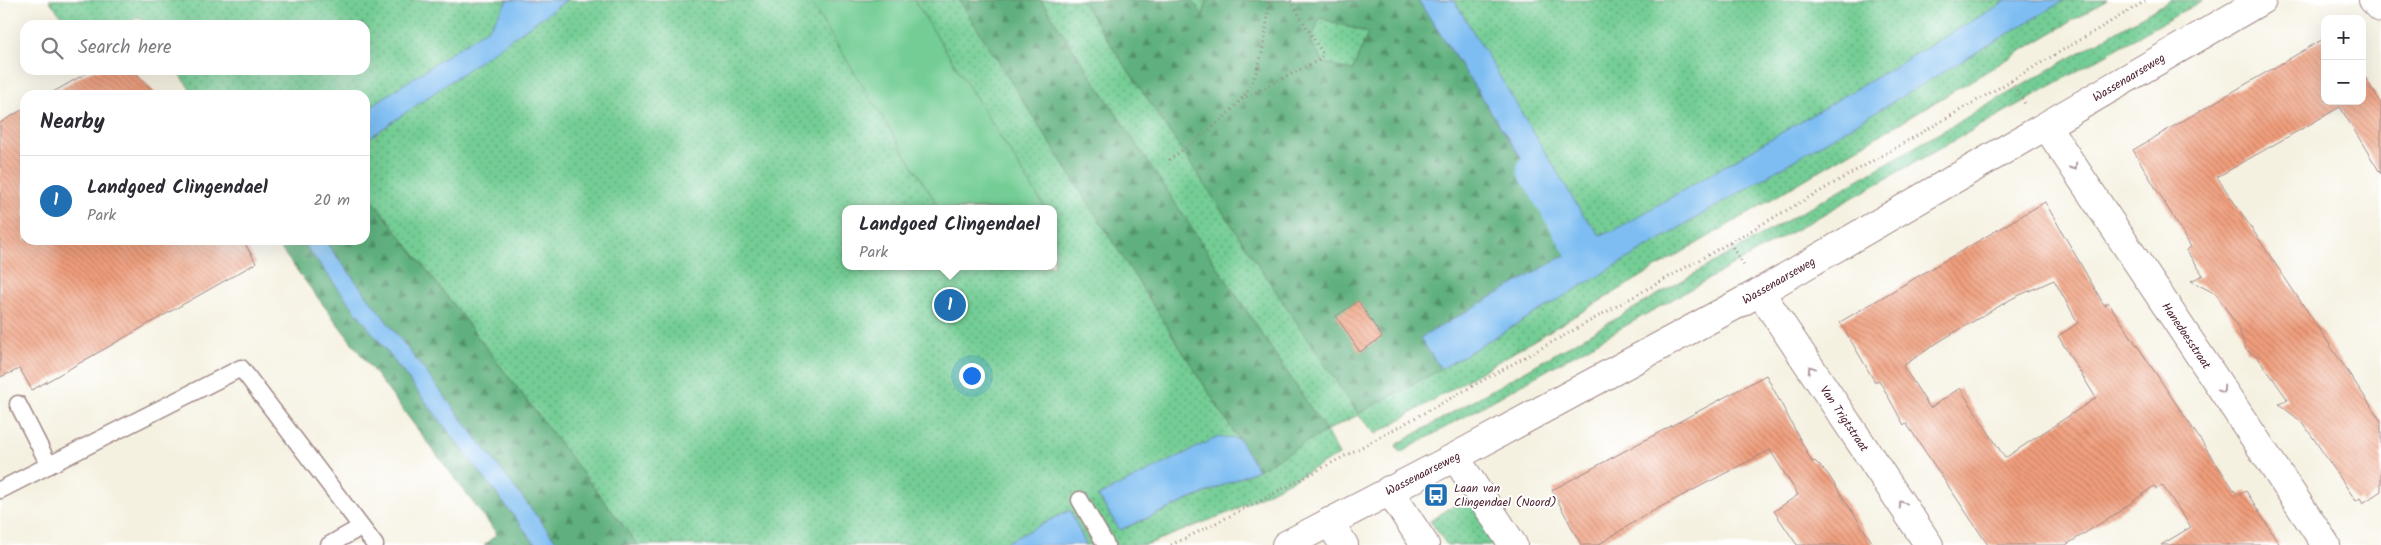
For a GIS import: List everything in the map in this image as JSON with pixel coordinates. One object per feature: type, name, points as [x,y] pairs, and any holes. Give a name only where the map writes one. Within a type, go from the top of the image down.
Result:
[{"type":"street","name":"Wassenaarseweg","points":[[1286,545],[1389,490],[1455,458],[1760,292],[2047,127],[2262,0]]},
{"type":"street","points":[[2373,0],[2381,8]]},
{"type":"street","name":"Hanedoesstraat","points":[[2047,127],[2326,545]]},
{"type":"street","name":"Van Trigtstraat","points":[[1760,292],[1929,545]]},
{"type":"street","points":[[1455,458],[1513,545]]},
{"type":"street","points":[[1389,490],[1425,545]]},
{"type":"street","points":[[1329,522],[1344,545]]},
{"type":"lane","points":[[0,490],[241,368],[375,545]]},
{"type":"lane","points":[[18,404],[49,465]]},
{"type":"lane","points":[[1080,500],[1106,545]]},
{"type":"lane","points":[[329,545],[361,527]]},
{"type":"path","points":[[1169,160],[1217,122],[1241,99],[1253,80],[1266,33],[1269,0]]},
{"type":"path","points":[[1241,99],[1319,60],[1323,54],[1290,0]]},
{"type":"path","points":[[1171,545],[1279,493],[1611,311],[2011,81],[2146,0]]},
{"type":"green space","points":[[49,0],[2107,0],[1376,434],[1358,415],[1326,431],[1339,455],[1233,511],[1144,545],[1086,545],[1070,512],[1003,545],[536,545],[305,245],[370,245],[370,90],[191,90],[180,75],[370,75],[370,20],[141,20],[139,17],[133,20],[64,20]],"holes":[[[1218,437],[1258,470],[1120,530],[1099,498]]]},
{"type":"green space","points":[[809,0],[914,0],[1043,205],[937,205]]},
{"type":"green space","points":[[959,0],[1041,0],[1326,431],[1258,470]]},
{"type":"green space","points":[[1081,0],[1192,0],[1203,16],[1207,0],[1418,0],[1514,147],[1578,238],[1576,249],[1421,338],[1441,369],[1358,414]],"holes":[[[1320,18],[1368,33],[1352,71],[1323,62],[1311,41]]]},
{"type":"green space","points":[[2171,0],[2203,0],[1400,453],[1396,445]]},
{"type":"green space","points":[[370,197],[638,545],[559,545],[328,245],[370,245]]},
{"type":"green space","points":[[278,245],[305,245],[536,545],[484,545],[497,534]]},
{"type":"green space","points":[[1468,496],[1501,545],[1447,545],[1430,521]]},
{"type":"water","points":[[508,0],[567,0],[370,138],[370,107],[490,27]]},
{"type":"water","points":[[1418,0],[1454,0],[1581,212],[1600,235],[1615,230],[2008,0],[2065,0],[1441,369],[1420,338],[1576,249],[1578,238],[1514,147]]},
{"type":"water","points":[[305,245],[328,245],[559,545],[536,545]]},
{"type":"water","points":[[1218,437],[1239,439],[1258,470],[1120,530],[1098,496]]},
{"type":"water","points":[[1070,510],[1086,545],[1001,545]]},
{"type":"building","points":[[2321,40],[2321,105],[2366,105],[2366,79],[2381,104],[2381,174],[2340,107],[2217,177],[2381,421],[2381,491],[2363,503],[2360,498],[2356,501],[2303,423],[2279,404],[2288,400],[2257,356],[2246,350],[2239,329],[2216,294],[2191,281],[2203,275],[2186,250],[2191,247],[2133,150]]},
{"type":"building","points":[[83,75],[138,75],[152,90],[57,90]]},
{"type":"building","points":[[20,111],[20,245],[246,245],[256,263],[32,390],[20,369],[0,377],[0,123]]},
{"type":"building","points":[[2045,202],[2104,305],[2108,302],[2238,496],[2246,491],[2280,545],[2161,545],[2191,527],[2162,485],[2157,489],[2154,486],[2120,511],[2066,545],[1988,545],[1906,423],[1904,425],[1879,380],[1875,382],[1840,322]],"holes":[[[2054,280],[2078,323],[2058,336],[2096,398],[2005,458],[1960,388],[1930,408],[1903,366],[1940,341],[2013,298]]]},
{"type":"building","points":[[1358,301],[1382,337],[1360,352],[1336,316]]},
{"type":"building","points":[[1766,375],[1812,462],[1815,461],[1827,473],[1874,545],[1797,545],[1774,511],[1798,495],[1770,450],[1647,514],[1598,545],[1581,545],[1552,490]]},
{"type":"waterway","points":[[1533,169],[1589,263]]},
{"type":"place","name":"Landgoed Clingendael","points":[[950,305]]},
{"type":"place","name":"Laan van Clingendael (Noord)","points":[[1436,495]]}]
